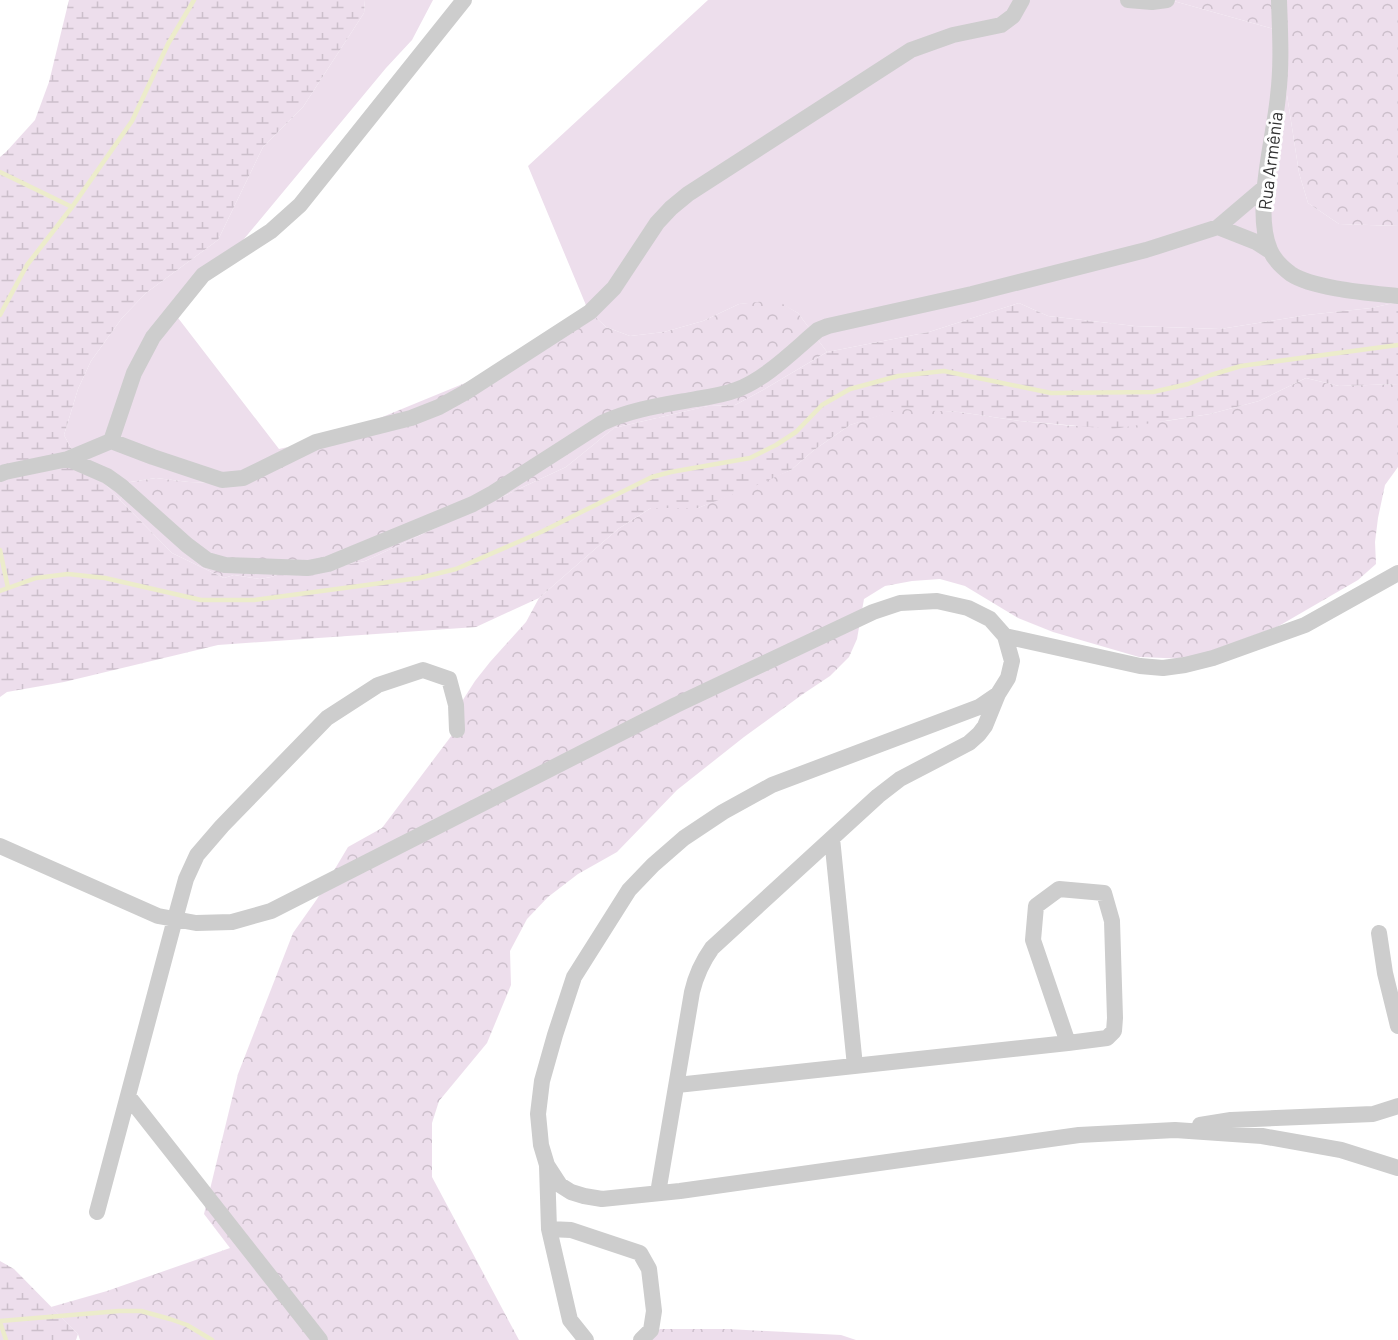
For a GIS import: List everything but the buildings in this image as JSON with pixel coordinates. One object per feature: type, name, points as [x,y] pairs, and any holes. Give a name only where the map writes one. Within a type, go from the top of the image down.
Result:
[{"type":"street","points":[[111,441],[134,373],[153,337],[203,275],[271,231],[300,205],[464,0]]},
{"type":"street","points":[[0,474],[68,459],[111,441],[212,477],[232,480],[243,478],[316,442],[411,418],[439,407],[590,312],[614,288],[657,223],[688,194],[910,50],[953,35],[1001,25],[1012,16],[1022,0]]},
{"type":"street","points":[[1128,0],[1152,2],[1167,0]]},
{"type":"street","name":"Rua Armênia","points":[[1279,0],[1281,66],[1263,217],[1270,251],[1278,263],[1304,281],[1398,296]]},
{"type":"street","points":[[68,459],[114,481],[207,560],[225,565],[316,567],[473,504],[620,414],[727,394],[749,385],[762,377],[818,330],[994,289],[1146,250],[1218,227],[1265,187]]},
{"type":"street","points":[[1218,227],[1256,242],[1270,251]]},
{"type":"street","points":[[1005,636],[1140,666],[1163,668],[1185,665],[1213,658],[1305,625],[1398,573]]},
{"type":"street","points":[[0,846],[158,916],[195,923],[232,922],[271,911],[676,705],[873,612],[900,603],[937,601],[968,608],[990,619],[1005,636],[1012,661],[1008,678],[979,734],[969,742],[900,779],[878,796],[712,948],[701,964],[692,992],[658,1193]]},
{"type":"street","points":[[97,1212],[186,879],[196,855],[327,718],[378,685],[423,670],[449,679],[456,705],[458,730]]},
{"type":"street","points":[[998,694],[979,706],[772,785],[723,812],[684,838],[653,865],[629,891],[574,977],[542,1082],[538,1114],[541,1144],[548,1165],[560,1185],[572,1192],[602,1199],[1078,1135],[1175,1130],[1262,1136],[1341,1150],[1398,1168]]},
{"type":"street","points":[[832,838],[855,1066]]},
{"type":"street","points":[[677,1085],[1068,1043],[1107,1038],[1114,1031],[1115,1018],[1112,921],[1104,893],[1059,889],[1036,906],[1033,940],[1068,1043]]},
{"type":"street","points":[[1379,933],[1385,973],[1398,1026]]},
{"type":"street","points":[[128,1096],[320,1340]]},
{"type":"street","points":[[1175,1130],[1231,1120],[1373,1114],[1398,1106]]},
{"type":"street","points":[[548,1165],[549,1229],[570,1320],[586,1340]]},
{"type":"street","points":[[549,1229],[571,1230],[640,1253],[649,1269],[654,1311],[651,1330],[641,1340]]},
{"type":"green space","points":[[69,0],[365,0],[364,13],[303,107],[263,147],[218,240],[146,293],[122,318],[91,361],[78,389],[64,435],[71,448],[172,553],[224,578],[234,575],[260,579],[287,572],[303,574],[365,561],[566,467],[614,428],[708,406],[735,405],[827,352],[929,332],[1019,303],[1048,316],[1135,326],[1220,329],[1307,315],[1371,308],[1398,302],[1398,384],[1339,386],[1306,378],[1259,401],[1210,414],[1113,429],[1020,421],[959,412],[901,409],[850,425],[814,450],[791,470],[755,486],[698,508],[651,508],[618,529],[539,598],[476,627],[218,645],[64,682],[7,692],[0,697],[0,157],[35,120],[49,82]]},
{"type":"green space","points":[[365,0],[433,0],[412,40],[386,68],[234,251],[175,314],[279,449],[288,447],[222,483],[156,478],[130,482],[120,500],[71,448],[64,435],[78,389],[91,361],[122,318],[146,293],[218,240],[263,147],[303,107],[364,13]]},
{"type":"green space","points":[[708,0],[1170,0],[1277,30],[1299,173],[1308,203],[1339,224],[1398,226],[1398,302],[1371,308],[1307,315],[1220,329],[1135,326],[1048,316],[1019,303],[929,332],[827,352],[798,313],[776,301],[739,304],[703,321],[664,332],[630,336],[606,327],[588,310],[528,166]]},
{"type":"green space","points":[[1170,0],[1398,0],[1398,226],[1339,224],[1308,203],[1299,173],[1277,30]]},
{"type":"green space","points":[[776,300],[798,313],[827,352],[735,405],[708,406],[614,428],[566,467],[365,561],[303,574],[287,572],[260,579],[234,575],[224,578],[172,553],[120,500],[130,482],[156,478],[222,483],[470,381],[588,310],[606,327],[630,336],[664,332],[703,321],[739,304]]},
{"type":"green space","points":[[1306,378],[1339,386],[1398,384],[1398,467],[1385,485],[1375,542],[1376,564],[1358,580],[1277,627],[1189,659],[1139,657],[1053,632],[1018,618],[965,586],[940,579],[885,586],[864,599],[857,639],[849,657],[830,676],[744,737],[677,790],[617,852],[578,874],[548,897],[527,919],[510,951],[511,985],[487,1043],[439,1101],[432,1123],[432,1177],[519,1340],[80,1340],[78,1334],[51,1307],[107,1291],[230,1248],[204,1214],[238,1074],[293,933],[317,899],[348,847],[382,828],[455,731],[459,706],[490,662],[526,622],[539,598],[618,529],[651,508],[698,508],[791,470],[814,450],[850,425],[901,408],[959,412],[1073,426],[1166,421],[1210,414],[1259,401]]},
{"type":"green space","points":[[0,1261],[14,1269],[78,1334],[76,1340],[0,1340]]},
{"type":"green space","points":[[660,1329],[728,1329],[841,1335],[856,1340],[647,1340]]},
{"type":"waterway","points":[[0,315],[27,265],[72,207],[132,121],[168,44],[194,0]]},
{"type":"waterway","points":[[0,172],[72,207]]},
{"type":"waterway","points":[[0,591],[36,578],[68,574],[105,578],[201,600],[254,600],[419,578],[456,569],[541,532],[652,477],[750,458],[796,432],[822,405],[850,389],[898,376],[944,371],[1051,393],[1153,392],[1188,384],[1241,366],[1398,345]]},
{"type":"waterway","points":[[0,550],[8,588]]},
{"type":"waterway","points":[[0,1321],[141,1311],[187,1325],[212,1340]]},
{"type":"waterway","points":[[0,1322],[6,1340]]}]
